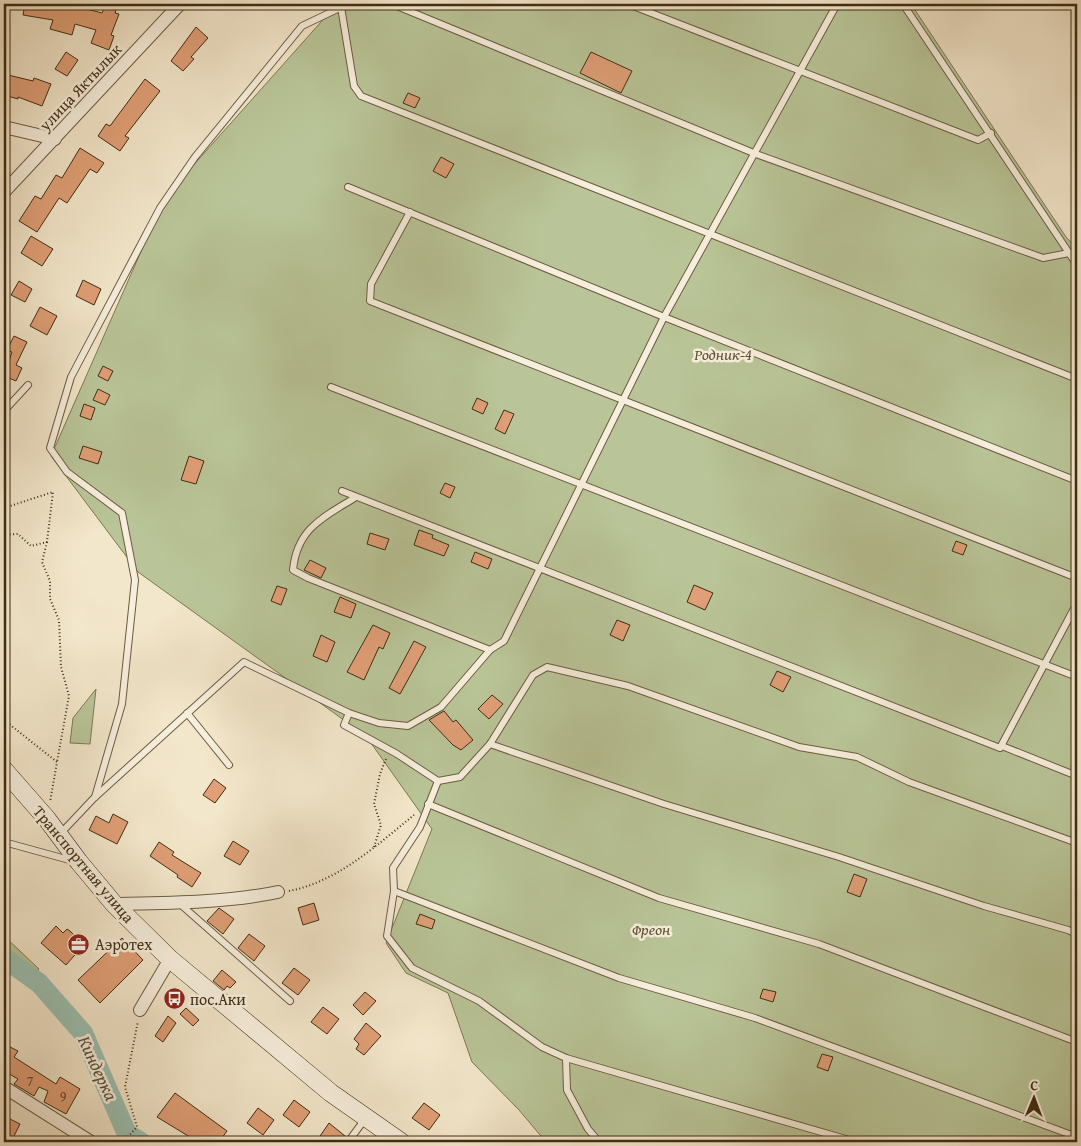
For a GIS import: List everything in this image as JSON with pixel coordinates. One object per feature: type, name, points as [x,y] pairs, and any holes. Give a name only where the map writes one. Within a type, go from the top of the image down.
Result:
[{"type":"street","name":"улица Яктылык","points":[[4,192],[180,4]]},
{"type":"street","points":[[4,127],[55,139]]},
{"type":"street","name":"Транспортная улица","points":[[4,770],[47,819],[114,904],[170,959],[331,1093],[401,1142]]},
{"type":"street","points":[[114,904],[178,903],[258,896],[278,892]]},
{"type":"street","points":[[140,1010],[170,959]]},
{"type":"street","points":[[4,1087],[91,1142]]},
{"type":"lane","points":[[94,798],[122,704],[135,580],[122,513],[68,472],[50,448],[71,377],[160,208],[195,157],[302,26],[348,4]]},
{"type":"lane","points":[[392,4],[756,154],[1043,258],[1069,253]]},
{"type":"lane","points":[[628,4],[978,140],[992,134]]},
{"type":"lane","points":[[60,835],[94,798],[244,662],[350,713],[379,723],[408,726],[441,707],[490,650],[504,641],[541,570],[621,401],[664,317],[712,234],[837,4]]},
{"type":"lane","points":[[903,4],[992,134],[1077,265]]},
{"type":"lane","points":[[341,7],[354,86],[361,96],[1077,379]]},
{"type":"lane","points":[[348,187],[664,317],[1077,481]]},
{"type":"lane","points":[[410,212],[371,284],[370,301],[621,401],[1077,578]]},
{"type":"lane","points":[[4,411],[28,385]]},
{"type":"lane","points":[[331,387],[1077,677]]},
{"type":"lane","points":[[342,491],[1000,748],[1002,746],[1077,776]]},
{"type":"lane","points":[[356,497],[313,524],[294,556],[293,570],[308,578],[490,650]]},
{"type":"lane","points":[[1002,746],[1077,603]]},
{"type":"lane","points":[[350,713],[344,725],[390,750],[438,781],[460,776],[490,744],[533,675],[547,667],[628,686],[799,747],[857,757],[909,782],[1077,843]]},
{"type":"lane","points":[[187,713],[229,765]]},
{"type":"lane","points":[[490,744],[664,804],[839,857],[984,906],[1077,934]]},
{"type":"lane","points":[[438,781],[420,827],[393,868],[394,891],[386,936],[412,968],[479,1001],[542,1047],[566,1058],[856,1142]]},
{"type":"lane","points":[[428,804],[659,898],[819,944],[1077,1042]]},
{"type":"lane","points":[[4,842],[79,862]]},
{"type":"lane","points":[[394,891],[619,978],[755,1018],[1077,1137]]},
{"type":"lane","points":[[178,903],[290,1001]]},
{"type":"lane","points":[[566,1058],[567,1090],[588,1129],[599,1142]]},
{"type":"lane","points":[[348,1142],[367,1118]]},
{"type":"path","points":[[4,508],[53,492],[42,562],[50,581],[50,599],[59,620],[61,667],[69,696],[47,819]]},
{"type":"path","points":[[4,535],[18,534],[31,546],[46,542]]},
{"type":"path","points":[[4,720],[57,762]]},
{"type":"path","points":[[374,848],[381,825],[374,804],[380,774],[390,750]]},
{"type":"path","points":[[278,892],[303,888],[358,860],[428,804]]},
{"type":"path","points":[[123,1142],[137,1127],[125,1087],[140,1010]]},
{"type":"green space","name":"Родник-4","points":[[337,4],[911,4],[1066,237],[1077,249],[1077,1142],[546,1142],[519,1110],[472,1062],[448,993],[406,973],[386,943],[432,829],[366,736],[138,572],[51,456],[165,197]]},
{"type":"green space","points":[[96,689],[90,744],[70,743],[73,718]]},
{"type":"green space","points":[[4,936],[39,969],[29,976],[7,973],[4,970]]},
{"type":"building","points":[[25,4],[52,4],[71,9],[72,5],[102,13],[106,4],[118,4],[115,13],[119,14],[111,35],[114,36],[109,50],[91,43],[96,30],[75,24],[72,35],[50,29],[53,20],[23,15]]},
{"type":"building","points":[[196,27],[208,38],[191,57],[194,59],[183,71],[171,61]]},
{"type":"building","points":[[66,52],[78,60],[67,76],[55,69]]},
{"type":"building","points":[[591,52],[632,71],[621,93],[580,73]]},
{"type":"building","points":[[4,74],[33,81],[34,78],[51,84],[42,106],[18,97],[18,99],[4,95]]},
{"type":"building","points":[[145,79],[160,91],[125,136],[129,138],[120,151],[98,136],[106,124],[110,126]]},
{"type":"building","points":[[408,93],[420,98],[415,108],[403,103]]},
{"type":"building","points":[[80,148],[104,163],[97,173],[90,169],[67,203],[59,198],[37,232],[19,221],[35,196],[41,199],[56,175],[62,178]]},
{"type":"building","points":[[441,157],[454,164],[446,178],[433,171]]},
{"type":"building","points":[[31,236],[53,249],[42,266],[21,253]]},
{"type":"building","points":[[83,280],[101,289],[94,305],[76,296]]},
{"type":"building","points":[[19,281],[32,289],[25,302],[11,295]]},
{"type":"building","points":[[40,307],[57,316],[47,335],[30,326]]},
{"type":"building","points":[[14,336],[27,342],[16,365],[22,368],[16,381],[4,376],[12,352],[7,350]]},
{"type":"building","points":[[103,366],[113,371],[108,381],[98,376]]},
{"type":"building","points":[[98,389],[110,395],[105,405],[93,400]]},
{"type":"building","points":[[477,398],[488,403],[483,414],[472,409]]},
{"type":"building","points":[[84,404],[95,408],[91,420],[80,416]]},
{"type":"building","points":[[504,410],[514,414],[505,434],[495,429]]},
{"type":"building","points":[[83,446],[102,452],[98,464],[79,458]]},
{"type":"building","points":[[189,456],[204,461],[196,484],[181,480]]},
{"type":"building","points":[[445,483],[455,487],[450,498],[440,493]]},
{"type":"building","points":[[419,530],[433,535],[432,538],[449,545],[444,556],[414,545]]},
{"type":"building","points":[[370,533],[389,539],[385,550],[367,544]]},
{"type":"building","points":[[956,541],[967,545],[963,555],[952,551]]},
{"type":"building","points":[[475,552],[492,559],[488,569],[471,562]]},
{"type":"building","points":[[310,560],[326,568],[321,578],[304,570]]},
{"type":"building","points":[[694,585],[713,593],[705,610],[687,602]]},
{"type":"building","points":[[277,586],[287,589],[281,605],[271,601]]},
{"type":"building","points":[[340,597],[356,604],[351,618],[334,612]]},
{"type":"building","points":[[617,620],[630,625],[623,641],[610,635]]},
{"type":"building","points":[[373,625],[390,633],[383,649],[379,647],[364,680],[347,672]]},
{"type":"building","points":[[321,635],[335,642],[327,662],[313,656]]},
{"type":"building","points":[[414,641],[426,647],[400,694],[389,688]]},
{"type":"building","points":[[777,671],[791,677],[783,692],[770,685]]},
{"type":"building","points":[[492,695],[503,704],[489,719],[478,709]]},
{"type":"building","points":[[444,711],[453,722],[456,720],[473,740],[461,750],[453,745],[429,720]]},
{"type":"building","points":[[214,779],[226,788],[215,803],[203,795]]},
{"type":"building","points":[[113,814],[128,822],[117,844],[89,830],[96,816],[109,823]]},
{"type":"building","points":[[233,841],[249,851],[240,865],[224,856]]},
{"type":"building","points":[[159,842],[174,852],[172,855],[201,873],[192,887],[150,856]]},
{"type":"building","points":[[854,874],[867,879],[860,897],[847,892]]},
{"type":"building","points":[[314,903],[319,920],[303,925],[298,908]]},
{"type":"building","points":[[219,908],[234,919],[223,934],[207,921]]},
{"type":"building","points":[[420,914],[435,920],[432,929],[416,924]]},
{"type":"building","points":[[56,926],[63,933],[67,929],[70,931],[77,938],[73,941],[81,948],[66,965],[41,943]]},
{"type":"building","points":[[249,934],[265,946],[254,961],[238,948]]},
{"type":"building","points":[[122,938],[143,960],[100,1003],[78,980]]},
{"type":"building","points":[[294,968],[310,980],[298,995],[282,983]]},
{"type":"building","points":[[222,970],[236,982],[230,988],[227,986],[224,990],[213,981]]},
{"type":"building","points":[[763,989],[776,992],[773,1002],[760,998]]},
{"type":"building","points":[[365,992],[376,1001],[363,1015],[353,1005]]},
{"type":"building","points":[[323,1007],[339,1019],[327,1034],[311,1022]]},
{"type":"building","points":[[186,1008],[199,1020],[193,1026],[180,1014]]},
{"type":"building","points":[[168,1016],[176,1023],[163,1042],[155,1036]]},
{"type":"building","points":[[366,1023],[381,1036],[364,1055],[356,1049],[359,1044],[354,1039]]},
{"type":"building","points":[[4,1044],[18,1051],[14,1057],[56,1084],[60,1077],[80,1089],[66,1114],[44,1102],[48,1091],[39,1087],[34,1096],[14,1084],[18,1079],[4,1071]]},
{"type":"building","points":[[822,1054],[833,1057],[828,1071],[817,1067]]},
{"type":"building","points":[[175,1093],[227,1131],[219,1142],[198,1142],[157,1117]]},
{"type":"building","points":[[294,1100],[310,1112],[299,1127],[283,1115]]},
{"type":"building","points":[[424,1103],[440,1115],[429,1130],[412,1118]]},
{"type":"building","points":[[258,1108],[274,1120],[263,1135],[247,1123]]},
{"type":"building","points":[[4,1116],[20,1124],[11,1142],[4,1142]]},
{"type":"building","points":[[329,1123],[345,1136],[340,1142],[323,1142],[318,1139]]},
{"type":"waterway","name":"Киндерка","points":[[4,958],[39,983],[83,1033],[127,1134],[141,1142]]},
{"type":"place","name":"Аэротех","points":[[79,944]]},
{"type":"place","name":"пос.Аки","points":[[174,999]]},
{"type":"park label","name":"Фреон","points":[[651,929]]}]
